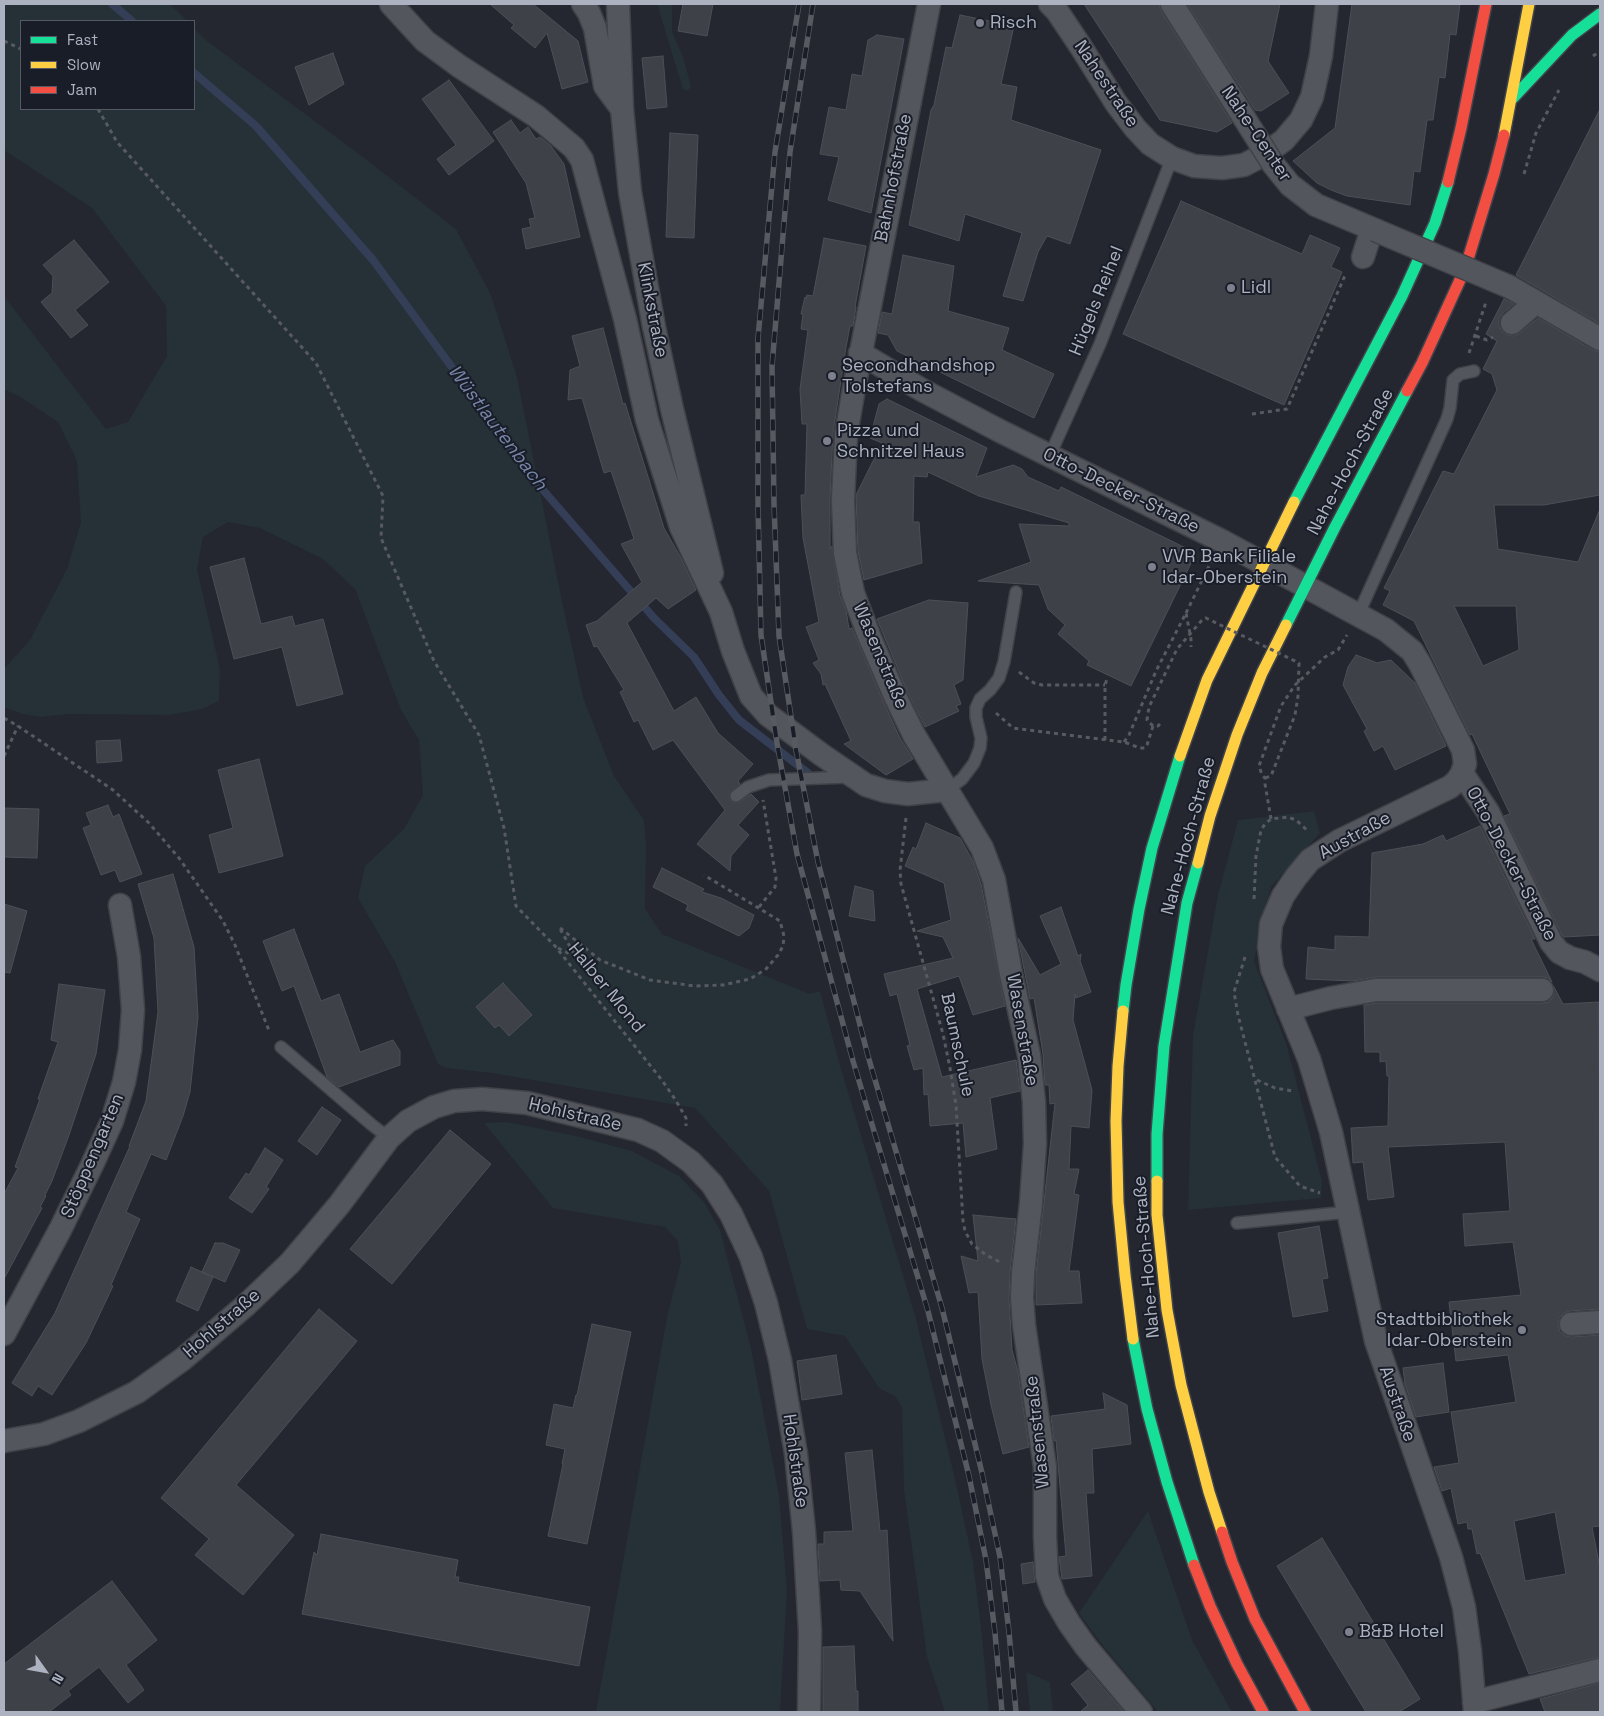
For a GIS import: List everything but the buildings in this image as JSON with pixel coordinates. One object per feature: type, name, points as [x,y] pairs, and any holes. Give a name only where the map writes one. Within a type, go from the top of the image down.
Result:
[{"type":"main road","name":"Nahe-Hoch-Straße","points":[[1263,1712],[1237,1664],[1210,1606],[1192,1561],[1167,1482],[1147,1409],[1134,1343],[1118,1202],[1116,1121],[1118,1066],[1126,985],[1152,848],[1175,770],[1208,680],[1263,563],[1402,296],[1435,223],[1449,178],[1461,128],[1486,4]]},
{"type":"main road","name":"Nahe-Hoch-Straße","points":[[1304,1712],[1255,1619],[1232,1562],[1209,1492],[1181,1385],[1167,1310],[1157,1215],[1157,1134],[1164,1046],[1181,934],[1197,864],[1221,781],[1237,735],[1262,673],[1422,363],[1465,269],[1494,174],[1512,100],[1530,4]]},
{"type":"main road","points":[[1512,100],[1572,35],[1600,14]]},
{"type":"street","points":[[391,4],[425,41],[459,66],[536,116],[574,148],[582,160],[625,319],[647,420],[681,527],[721,612],[733,651],[751,696],[768,715],[822,755],[875,788],[908,794],[947,790]]},
{"type":"street","points":[[583,4],[595,28],[605,86],[622,109]]},
{"type":"street","name":"Klinkstraße","points":[[618,4],[622,109],[630,192],[654,327],[721,612]]},
{"type":"street","name":"Bahnhofstraße","points":[[860,352],[929,4]]},
{"type":"street","name":"Nahestraße","points":[[1050,4],[1057,11],[1116,103],[1150,144],[1172,158],[1194,166],[1222,168],[1244,165],[1266,154],[1284,140],[1301,120],[1312,97],[1321,56],[1328,4]]},
{"type":"street","name":"Nahe-Center","points":[[1172,4],[1273,164],[1290,186],[1316,205],[1510,286],[1600,339]]},
{"type":"street","points":[[1356,262],[1373,230]]},
{"type":"street","points":[[1512,323],[1536,302]]},
{"type":"street","name":"Otto-Decker-Straße","points":[[860,352],[922,390],[1000,432],[1222,540],[1386,630],[1401,641],[1416,658],[1462,750],[1465,764],[1462,773],[1488,812],[1551,942],[1559,952],[1600,970]]},
{"type":"street","name":"Wasenstraße","points":[[860,352],[846,435],[843,535],[847,569],[853,593],[870,638],[895,696],[914,735],[982,848],[994,880],[1029,1055],[1034,1102],[1035,1144],[1032,1204],[1023,1273],[1022,1298],[1024,1325],[1045,1467],[1047,1576],[1055,1599],[1069,1623],[1086,1647],[1141,1712]]},
{"type":"street","name":"Austraße","points":[[1462,773],[1450,787],[1339,841],[1310,860],[1283,896],[1271,924],[1268,946],[1272,969],[1301,1038],[1331,1132],[1376,1341],[1451,1557],[1464,1607],[1470,1651],[1474,1707]]},
{"type":"street","name":"Stöppengarten","points":[[4,1334],[60,1230],[92,1165],[112,1121],[124,1082],[130,1050],[133,1010],[129,958],[120,906]]},
{"type":"street","points":[[1288,1010],[1331,998],[1376,990],[1542,990]]},
{"type":"street","name":"Hohlstraße","points":[[4,1441],[44,1434],[79,1422],[137,1392],[183,1359],[246,1305],[290,1263],[339,1205],[389,1138],[408,1121],[434,1107],[454,1101],[482,1099],[527,1103],[638,1130],[662,1141],[691,1162],[712,1184],[732,1214],[751,1257],[766,1303],[780,1360],[796,1454],[804,1531],[810,1632],[809,1712]]},
{"type":"street","points":[[1571,1324],[1600,1322]]},
{"type":"street","points":[[1474,1707],[1600,1670]]},
{"type":"lane","name":"Hügels Reihel","points":[[1050,455],[1100,344],[1172,158]]},
{"type":"lane","points":[[1358,615],[1447,419],[1454,380],[1460,374],[1474,371]]},
{"type":"lane","points":[[947,790],[962,779],[974,763],[980,748],[981,738],[976,708],[980,699],[999,678],[1004,662],[1016,592]]},
{"type":"lane","points":[[736,796],[748,787],[769,780],[856,777]]},
{"type":"lane","points":[[281,1047],[389,1138]]},
{"type":"lane","points":[[1237,1223],[1348,1212]]},
{"type":"path","points":[[4,41],[20,49]]},
{"type":"path","points":[[1587,61],[1600,51]]},
{"type":"path","points":[[1523,179],[1536,133],[1560,87]]},
{"type":"path","points":[[99,110],[117,142],[316,363],[384,496],[381,538],[434,661],[478,735],[504,828],[516,906],[555,946]]},
{"type":"path","points":[[1252,414],[1287,409],[1356,262]]},
{"type":"path","points":[[1460,374],[1476,336],[1487,299]]},
{"type":"path","points":[[1124,742],[1129,735],[1156,671],[1222,540]]},
{"type":"path","points":[[1186,613],[1192,639],[1190,648]]},
{"type":"path","points":[[1266,778],[1262,775],[1259,766],[1282,706],[1295,685],[1307,672],[1325,657],[1338,650],[1358,615]]},
{"type":"path","points":[[980,699],[1013,728],[1124,742],[1145,748],[1148,745],[1153,726],[1147,720],[1149,706],[1177,649],[1203,619],[1206,618],[1298,664],[1298,696],[1295,715],[1271,776],[1266,778]]},
{"type":"path","points":[[1004,662],[1034,683],[1042,685],[1105,684]]},
{"type":"path","points":[[1105,740],[1105,684],[1107,678]]},
{"type":"path","points":[[4,718],[113,790],[150,823],[179,858],[223,920],[271,1036],[281,1047]]},
{"type":"path","points":[[4,756],[18,726]]},
{"type":"path","points":[[1266,778],[1265,784],[1271,819]]},
{"type":"path","points":[[759,782],[776,878],[775,887],[759,907]]},
{"type":"path","name":"Baumschule","points":[[908,794],[900,870],[901,884],[943,1034],[950,1068],[956,1105],[965,1231],[972,1244],[986,1255],[1023,1273]]},
{"type":"path","name":"Halber Mond","points":[[555,946],[576,956],[559,927],[600,960],[650,980],[695,986],[732,983],[750,979],[766,969],[783,946],[784,936],[780,921],[704,875]]},
{"type":"path","name":"Halber Mond","points":[[555,946],[671,1092],[686,1118],[686,1126]]},
{"type":"path","points":[[1256,1080],[1275,1088],[1292,1091],[1317,1086]]},
{"type":"path","points":[[680,1122],[693,1132]]},
{"type":"shaded area","points":[[4,4],[170,4],[186,20],[20,20],[20,110],[195,110],[195,29],[207,41],[456,229],[491,295],[517,377],[583,697],[614,776],[644,820],[646,845],[645,909],[662,934],[810,994],[820,991],[840,1065],[915,1315],[955,1479],[973,1562],[989,1712],[945,1712],[927,1657],[904,1490],[902,1408],[896,1397],[879,1388],[845,1336],[807,1329],[769,1191],[695,1108],[492,1073],[446,1068],[438,1064],[395,962],[358,898],[365,866],[404,829],[423,795],[419,740],[401,710],[355,589],[323,559],[260,528],[228,522],[203,537],[197,569],[220,669],[219,701],[202,709],[169,715],[69,714],[40,717],[23,714],[4,707],[4,669],[30,640],[67,569],[81,522],[77,461],[58,422],[22,398],[4,389],[4,296],[106,429],[128,422],[167,356],[166,306],[92,208],[4,150]]},
{"type":"shaded area","points":[[657,4],[672,4],[672,32],[682,54],[691,86],[688,91],[683,89]]},
{"type":"shaded area","points":[[1314,811],[1320,833],[1271,887],[1254,961],[1287,1046],[1322,1181],[1321,1198],[1188,1210],[1193,1035],[1218,895],[1238,820]]},
{"type":"shaded area","points":[[507,1122],[576,1136],[632,1151],[679,1176],[704,1202],[720,1230],[751,1348],[779,1495],[787,1591],[780,1712],[596,1712],[667,1317],[681,1262],[678,1241],[665,1227],[553,1208],[484,1123]]},
{"type":"shaded area","points":[[1148,1511],[1192,1640],[1232,1712],[1158,1712],[1103,1646],[1079,1613]]},
{"type":"shaded area","points":[[1026,1672],[1050,1682],[1053,1712],[1030,1712]]},
{"type":"waterway","name":"Wüstlautenbach","points":[[112,4],[131,20]]},
{"type":"waterway","name":"Wüstlautenbach","points":[[195,74],[256,126],[373,260],[537,483],[654,618],[694,657],[719,695],[739,720],[808,773]]},
{"type":"railway","points":[[799,4],[775,152],[758,338],[758,506],[761,635],[777,743],[797,854],[853,1061],[928,1311],[969,1476],[986,1560],[1002,1712]]},
{"type":"railway","points":[[813,4],[790,152],[772,366],[774,504],[779,636],[796,750],[818,862],[868,1056],[942,1308],[982,1473],[1000,1557],[1016,1712]]},
{"type":"traffic: fast","points":[[1513,98],[1572,35],[1600,14]]},
{"type":"traffic: fast","points":[[1294,502],[1402,296],[1435,223],[1448,182]]},
{"type":"traffic: fast","points":[[1286,625],[1407,391]]},
{"type":"traffic: fast","points":[[1123,1011],[1139,909],[1152,848],[1180,756]]},
{"type":"traffic: fast","points":[[1157,1181],[1157,1134],[1164,1046],[1187,903],[1198,863]]},
{"type":"traffic: fast","points":[[1133,1339],[1147,1409],[1167,1482],[1194,1565]]},
{"type":"traffic: slow","points":[[1504,135],[1529,4]]},
{"type":"traffic: slow","points":[[1180,756],[1207,680],[1294,502]]},
{"type":"traffic: slow","points":[[1198,863],[1210,816],[1237,735],[1262,673],[1286,625]]},
{"type":"traffic: slow","points":[[1123,1011],[1116,1121],[1118,1202],[1133,1339]]},
{"type":"traffic: slow","points":[[1157,1181],[1157,1215],[1167,1310],[1181,1385],[1209,1492],[1222,1532]]},
{"type":"traffic: jam","points":[[1448,182],[1486,4]]},
{"type":"traffic: jam","points":[[1407,391],[1422,363],[1465,269],[1504,135]]},
{"type":"traffic: jam","points":[[1222,1532],[1255,1619],[1305,1712]]},
{"type":"traffic: jam","points":[[1194,1565],[1210,1606],[1237,1664],[1263,1712]]},
{"type":"place","name":"Risch","points":[[980,23]]},
{"type":"place","name":"Lidl","points":[[1231,288]]},
{"type":"place","name":"Secondhandshop Tolstefans","points":[[832,376]]},
{"type":"place","name":"Pizza und Schnitzel Haus","points":[[827,441]]},
{"type":"place","name":"VVR Bank Filiale Idar-Oberstein","points":[[1152,567]]},
{"type":"place","name":"Stadtbibliothek Idar-Oberstein","points":[[1522,1330]]},
{"type":"place","name":"B&B Hotel","points":[[1349,1632]]}]
